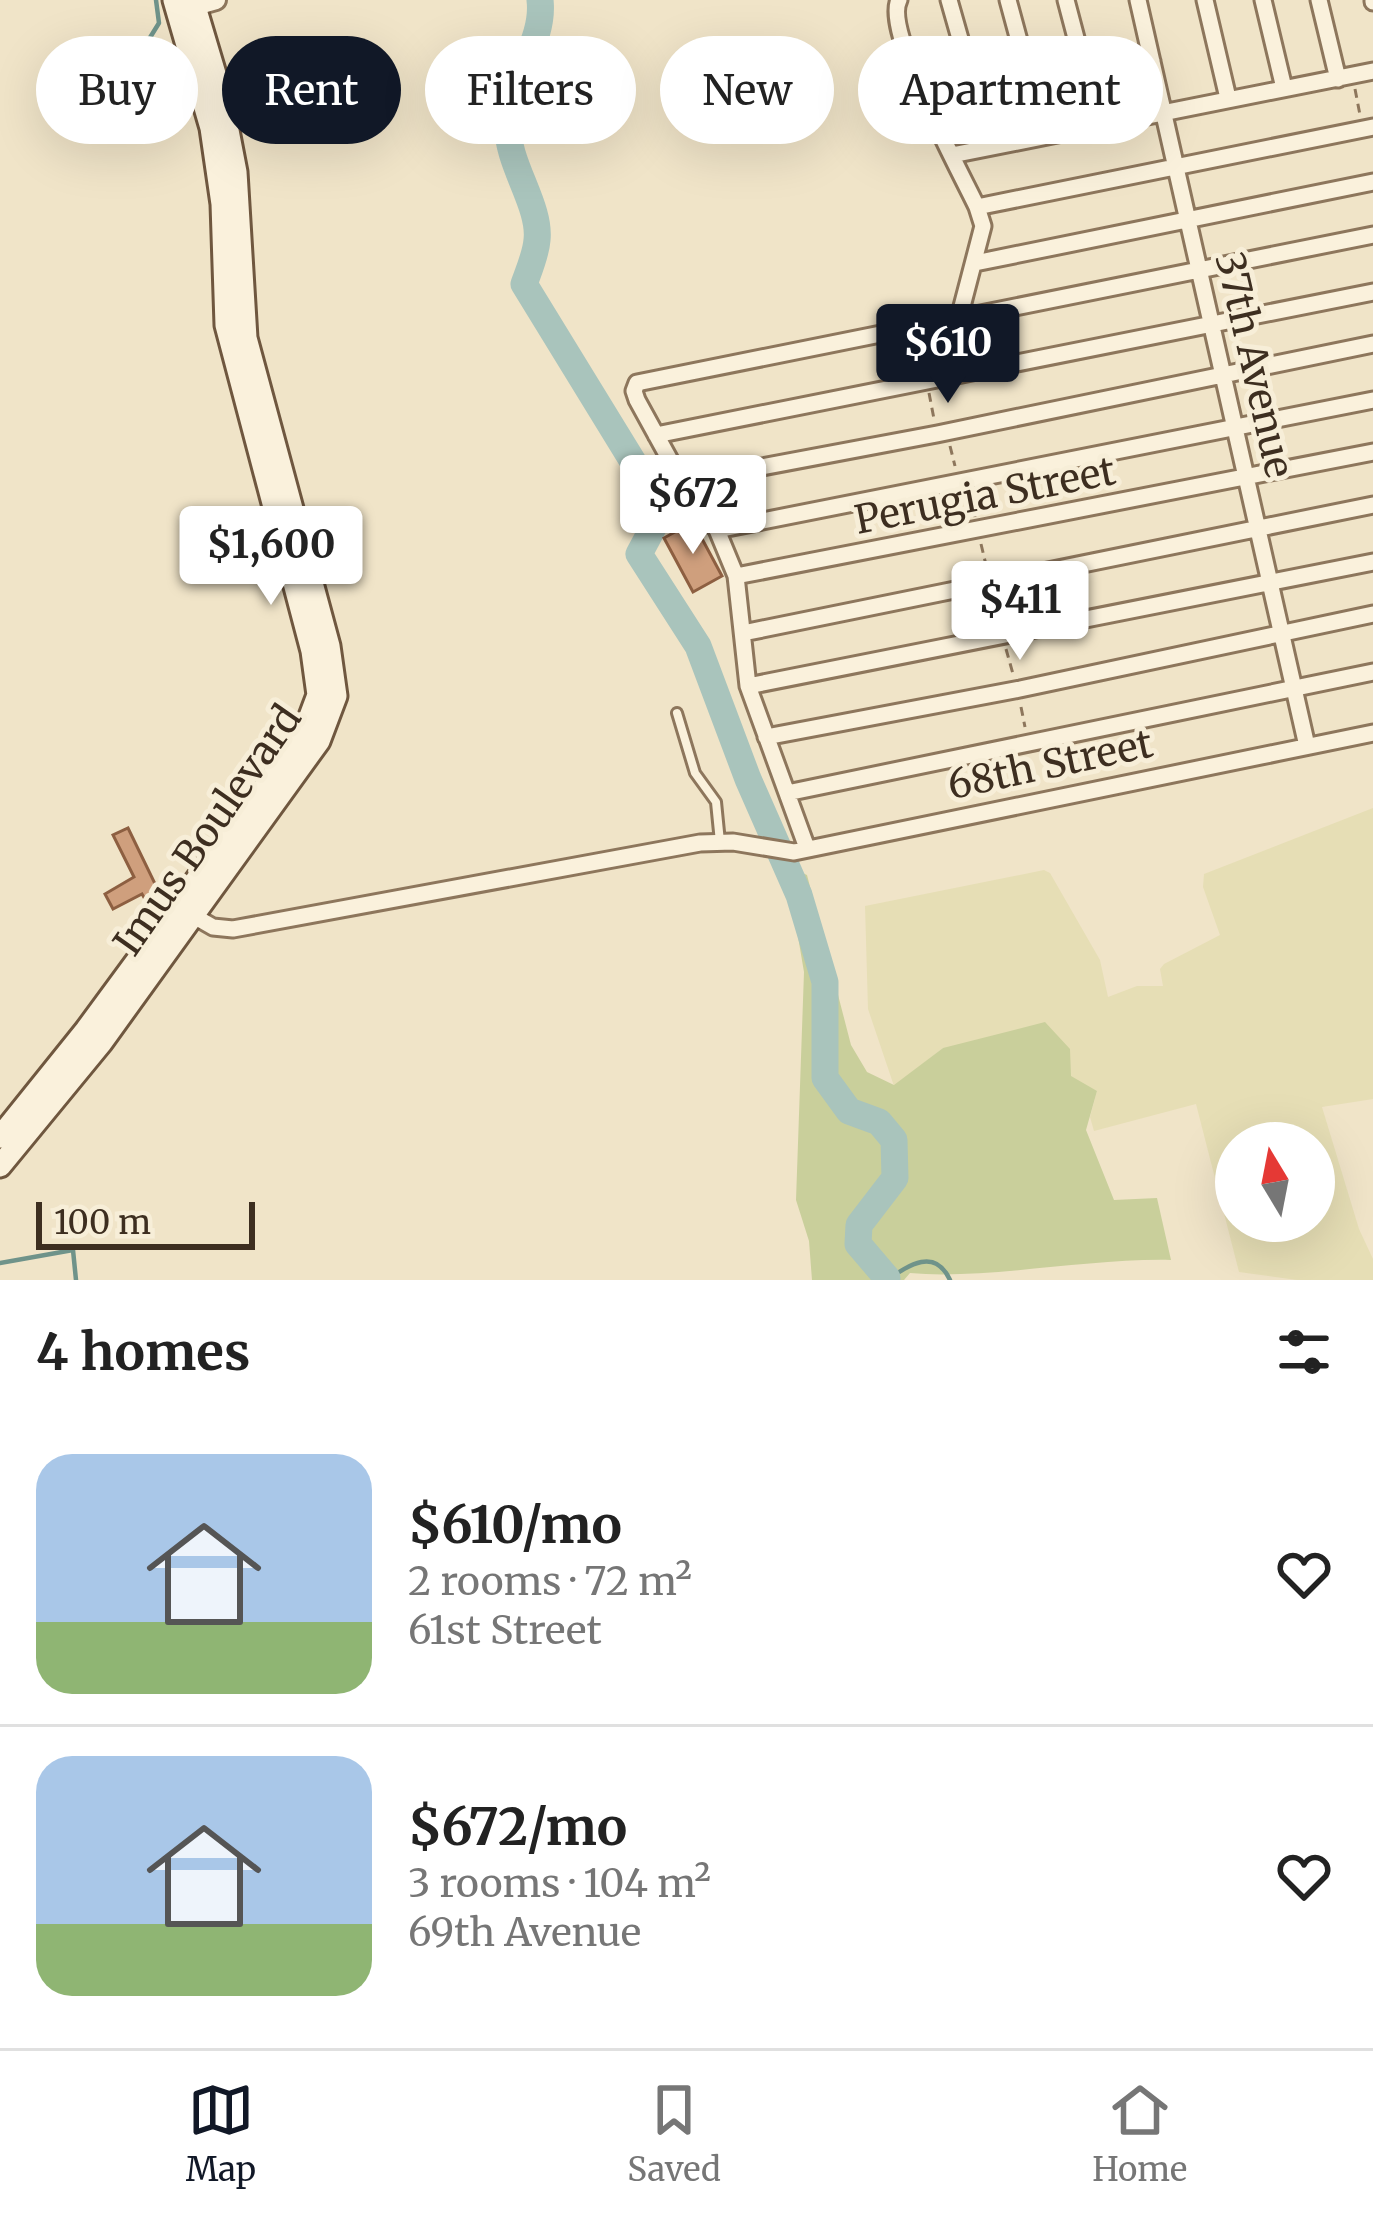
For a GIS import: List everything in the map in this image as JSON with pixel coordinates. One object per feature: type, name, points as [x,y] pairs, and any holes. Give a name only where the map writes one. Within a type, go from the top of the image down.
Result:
[{"type":"main road","name":"Imus Boulevard","points":[[0,1166],[101,1043],[303,735],[317,694],[311,651],[226,325],[224,231],[194,2]]},
{"type":"main road","name":"Imus Boulevard","points":[[0,1137],[186,911]]},
{"type":"street","points":[[899,0],[895,18],[902,36]]},
{"type":"street","points":[[949,0],[959,36]]},
{"type":"street","points":[[1008,0],[1018,36]]},
{"type":"street","points":[[1066,0],[1075,36]]},
{"type":"street","name":"37th Avenue","points":[[1138,0],[1146,36]]},
{"type":"street","points":[[1205,0],[1228,98]]},
{"type":"street","points":[[1262,0],[1284,88]]},
{"type":"street","points":[[1319,0],[1345,77]]},
{"type":"street","points":[[952,154],[1373,71]]},
{"type":"street","name":"37th Avenue","points":[[1163,107],[1307,746]]},
{"type":"street","points":[[977,207],[1368,128]]},
{"type":"street","points":[[947,144],[982,226],[958,318]]},
{"type":"street","points":[[975,262],[1373,182]]},
{"type":"street","points":[[807,848],[748,686],[736,576],[717,530],[682,482],[637,400],[634,391],[644,380],[1373,235]]},
{"type":"street","points":[[656,434],[1373,292]]},
{"type":"street","points":[[682,482],[1373,344]]},
{"type":"street","points":[[717,530],[1373,400]]},
{"type":"street","name":"Perugia Street","points":[[736,576],[1373,452]]},
{"type":"street","points":[[742,633],[1373,505]]},
{"type":"street","points":[[748,686],[1373,562]]},
{"type":"street","points":[[766,737],[1373,614]]},
{"type":"street","points":[[787,793],[1373,672]]},
{"type":"street","name":"68th Street","points":[[720,842],[776,852],[807,848],[1373,733]]},
{"type":"street","points":[[186,911],[213,927],[233,929],[720,842]]},
{"type":"lane","points":[[677,713],[695,773],[716,802],[720,842]]},
{"type":"path","points":[[1345,77],[1368,128]]},
{"type":"path","points":[[947,432],[977,530],[1028,743]]},
{"type":"shaded area","points":[[1373,808],[1373,1099],[1322,1107],[1327,1122],[1215,1122],[1215,1178],[1196,1104],[1094,1131],[1090,1117],[1097,1091],[943,1048],[894,1086],[868,1009],[865,906],[1044,870],[1100,960],[1108,997],[1137,986],[1163,986],[1160,969],[1164,964],[1220,935],[1203,887],[1204,874]]},
{"type":"shaded area","points":[[1335,1150],[1373,1259],[1373,1280],[1297,1280],[1239,1272],[1231,1242],[1335,1242]]},
{"type":"green space","points":[[796,870],[807,875],[851,1045],[867,1072],[894,1085],[943,1048],[1045,1022],[1070,1049],[1071,1076],[1097,1091],[1086,1130],[1114,1200],[1157,1198],[1171,1260],[971,1274],[910,1273],[904,1280],[812,1280],[809,1241],[796,1200],[804,972],[796,925],[779,874]]},
{"type":"building","points":[[693,522],[722,576],[693,592],[664,538]]},
{"type":"building","points":[[128,828],[160,894],[146,901],[142,894],[113,909],[105,894],[134,877],[113,835]]},
{"type":"waterway","points":[[151,36],[159,23],[156,0]]},
{"type":"waterway","points":[[540,0],[537,30],[508,124],[512,154],[537,227],[524,284],[640,473],[655,524],[639,554],[698,646],[748,779],[799,895],[825,982],[825,1078],[849,1111],[879,1122],[894,1140],[895,1178],[859,1225],[858,1244],[887,1278]]},
{"type":"waterway","points":[[0,1263],[73,1250],[76,1280]]},
{"type":"waterway","points":[[887,1280],[921,1262],[937,1264],[950,1280]]}]
